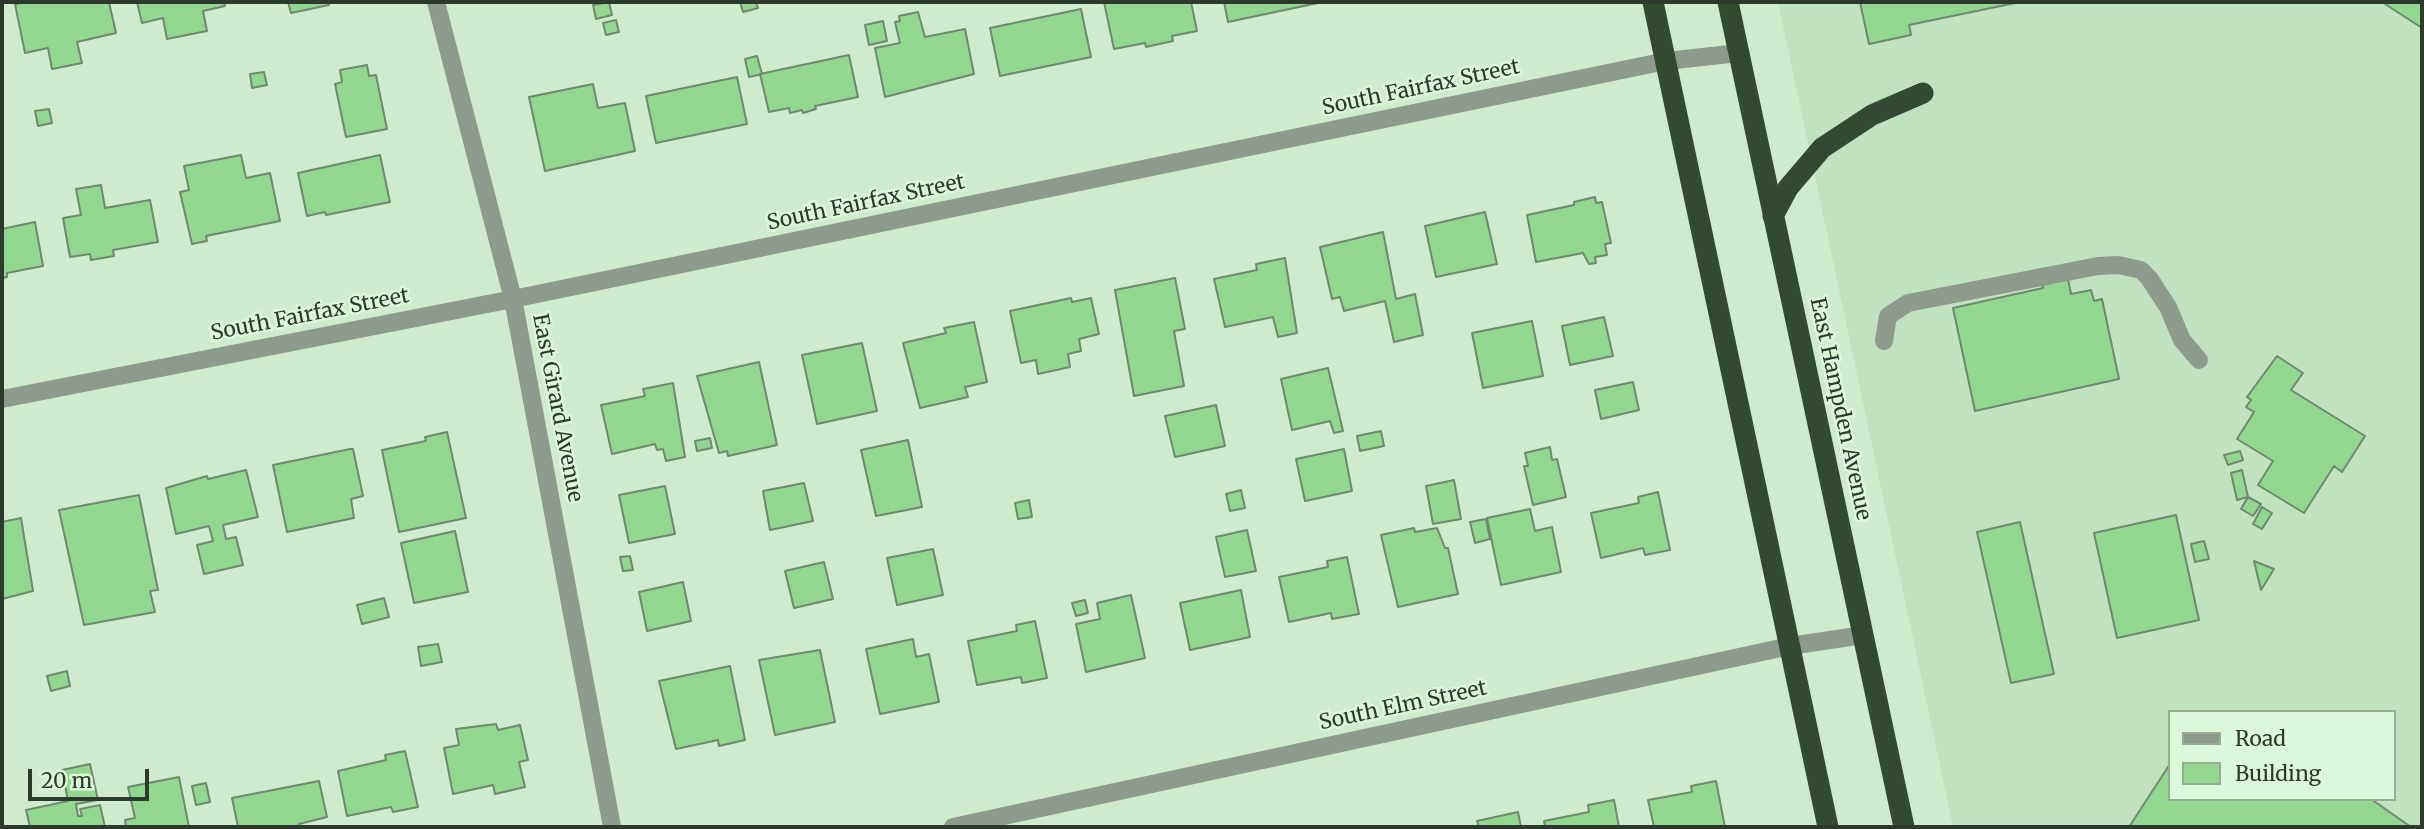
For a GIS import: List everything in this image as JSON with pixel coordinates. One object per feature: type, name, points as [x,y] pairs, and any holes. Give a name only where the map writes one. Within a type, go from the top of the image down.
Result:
[{"type":"highway","points":[[1653,2],[1828,827]]},
{"type":"highway","name":"East Hampden Avenue","points":[[1727,2],[1904,827]]},
{"type":"highway","points":[[1773,216],[1788,188],[1822,148],[1872,115],[1923,93]]},
{"type":"street","name":"East Girard Avenue","points":[[436,2],[513,299],[612,827]]},
{"type":"street","name":"South Fairfax Street","points":[[2,399],[513,299],[1666,61],[1739,53]]},
{"type":"street","points":[[1884,341],[1888,316],[1908,303],[2098,265],[2118,265],[2141,270],[2149,278],[2168,307],[2182,340],[2199,360]]},
{"type":"street","name":"South Elm Street","points":[[953,827],[1790,646],[1863,635]]},
{"type":"shaded area","points":[[1778,2],[2422,2],[2422,827],[1953,827]]},
{"type":"building","points":[[109,2],[116,33],[77,42],[82,63],[52,69],[48,48],[25,53],[15,4]]},
{"type":"building","points":[[137,2],[224,2],[225,6],[203,11],[207,31],[167,39],[163,18],[142,23]]},
{"type":"building","points":[[288,2],[328,2],[329,5],[291,13]]},
{"type":"building","points":[[609,2],[612,15],[596,19],[593,5]]},
{"type":"building","points":[[740,2],[756,2],[758,8],[743,12]]},
{"type":"building","points":[[1104,2],[1191,2],[1197,31],[1172,36],[1173,41],[1146,47],[1145,43],[1114,49]]},
{"type":"building","points":[[1224,2],[1318,2],[1318,3],[1228,22]]},
{"type":"building","points":[[1860,2],[2020,2],[1909,25],[1911,35],[1869,44]]},
{"type":"building","points":[[2382,2],[2422,2],[2422,28]]},
{"type":"building","points":[[1081,9],[1091,57],[1000,76],[990,28]]},
{"type":"building","points":[[918,12],[925,37],[965,29],[974,74],[885,97],[875,48],[900,43],[895,22],[900,21],[899,16]]},
{"type":"building","points":[[616,20],[619,32],[606,35],[603,23]]},
{"type":"building","points":[[883,21],[887,41],[869,45],[865,25]]},
{"type":"building","points":[[849,55],[858,97],[815,106],[816,109],[803,113],[802,110],[790,113],[789,108],[769,112],[760,74]]},
{"type":"building","points":[[757,56],[762,74],[749,77],[745,59]]},
{"type":"building","points":[[367,65],[369,76],[376,75],[387,129],[346,137],[335,84],[342,82],[340,70]]},
{"type":"building","points":[[264,72],[267,85],[252,88],[250,74]]},
{"type":"building","points":[[737,77],[747,124],[656,143],[646,96]]},
{"type":"building","points":[[593,84],[598,108],[625,103],[635,151],[545,171],[529,97]]},
{"type":"building","points":[[49,109],[52,123],[38,126],[35,111]]},
{"type":"building","points":[[241,155],[246,178],[270,173],[280,221],[206,236],[207,241],[192,244],[180,192],[189,190],[184,166]]},
{"type":"building","points":[[380,155],[390,202],[326,215],[325,212],[307,216],[298,173]]},
{"type":"building","points":[[101,185],[105,208],[150,200],[158,242],[113,250],[114,256],[91,260],[90,254],[70,257],[63,218],[81,215],[76,189]]},
{"type":"building","points":[[1595,197],[1596,203],[1602,202],[1611,243],[1605,244],[1607,255],[1595,257],[1596,263],[1589,264],[1583,253],[1536,262],[1527,215],[1574,205],[1574,202]]},
{"type":"building","points":[[1485,212],[1497,264],[1436,277],[1425,226]]},
{"type":"building","points":[[35,222],[43,266],[7,273],[7,277],[2,278],[2,229]]},
{"type":"building","points":[[1383,232],[1396,299],[1415,294],[1423,335],[1394,342],[1385,301],[1344,311],[1340,297],[1332,299],[1320,247]]},
{"type":"building","points":[[1285,258],[1297,333],[1278,337],[1273,317],[1225,327],[1214,279],[1257,270],[1256,264]]},
{"type":"building","points":[[1175,278],[1185,329],[1174,331],[1184,386],[1134,396],[1115,290]]},
{"type":"building","points":[[2068,279],[2071,294],[2091,290],[2094,301],[2102,299],[2119,379],[1975,411],[1953,308],[2043,288],[2042,285]]},
{"type":"building","points":[[1071,298],[1072,302],[1091,298],[1099,334],[1079,339],[1081,351],[1068,354],[1070,367],[1038,374],[1036,360],[1021,363],[1010,311]]},
{"type":"building","points":[[1604,317],[1613,356],[1570,365],[1562,326]]},
{"type":"building","points":[[1532,321],[1543,376],[1483,388],[1472,333]]},
{"type":"building","points":[[974,322],[987,382],[965,387],[968,397],[920,408],[903,343],[946,333],[944,328]]},
{"type":"building","points":[[862,343],[877,411],[817,424],[802,355]]},
{"type":"building","points":[[2277,356],[2303,373],[2291,390],[2365,436],[2342,472],[2334,466],[2304,513],[2258,485],[2273,461],[2237,439],[2254,412],[2246,407],[2251,400],[2247,397]]},
{"type":"building","points":[[759,362],[777,445],[728,456],[727,451],[719,453],[697,376]]},
{"type":"building","points":[[1328,368],[1343,431],[1334,433],[1330,421],[1292,430],[1281,379]]},
{"type":"building","points":[[1633,382],[1639,410],[1601,419],[1595,390]]},
{"type":"building","points":[[673,383],[685,457],[666,461],[663,449],[657,450],[655,444],[612,454],[601,405],[645,396],[643,389]]},
{"type":"building","points":[[1216,405],[1225,446],[1175,457],[1165,416]]},
{"type":"building","points":[[1381,431],[1384,446],[1360,451],[1357,436]]},
{"type":"building","points":[[447,432],[466,518],[399,532],[382,450],[426,441],[425,437]]},
{"type":"building","points":[[710,438],[712,448],[697,451],[695,441]]},
{"type":"building","points":[[908,440],[922,507],[876,516],[861,450]]},
{"type":"building","points":[[1550,447],[1552,460],[1557,459],[1566,497],[1533,505],[1524,466],[1528,466],[1525,453]]},
{"type":"building","points":[[353,449],[363,496],[351,499],[354,518],[287,532],[273,465]]},
{"type":"building","points":[[1344,449],[1352,491],[1305,501],[1296,459]]},
{"type":"building","points":[[2240,451],[2243,460],[2228,465],[2224,455]]},
{"type":"building","points":[[246,470],[258,517],[223,525],[226,539],[236,537],[243,565],[204,574],[197,545],[213,541],[209,526],[176,534],[166,488],[207,476],[208,479]]},
{"type":"building","points":[[2242,470],[2248,497],[2237,500],[2231,473]]},
{"type":"building","points":[[1454,480],[1461,519],[1433,524],[1426,486]]},
{"type":"building","points":[[804,483],[813,521],[770,530],[763,491]]},
{"type":"building","points":[[665,486],[675,534],[629,543],[619,495]]},
{"type":"building","points":[[1241,490],[1245,508],[1230,511],[1226,494]]},
{"type":"building","points":[[1658,492],[1670,550],[1645,555],[1643,548],[1601,558],[1591,513],[1639,503],[1638,497]]},
{"type":"building","points":[[139,495],[158,590],[150,591],[155,612],[84,625],[59,510]]},
{"type":"building","points":[[2248,497],[2261,504],[2253,516],[2241,509]]},
{"type":"building","points":[[1029,500],[1032,517],[1018,519],[1015,503]]},
{"type":"building","points":[[2262,507],[2272,513],[2262,529],[2253,524]]},
{"type":"building","points":[[1530,509],[1535,531],[1552,527],[1561,572],[1501,585],[1487,518]]},
{"type":"building","points":[[2176,515],[2199,620],[2117,638],[2094,533]]},
{"type":"building","points":[[21,518],[33,591],[2,599],[2,522]]},
{"type":"building","points":[[1486,519],[1490,539],[1475,543],[1470,522]]},
{"type":"building","points":[[2020,522],[2054,674],[2011,683],[1977,532]]},
{"type":"building","points":[[1414,528],[1415,532],[1437,528],[1445,548],[1448,548],[1458,594],[1398,607],[1381,535]]},
{"type":"building","points":[[1247,530],[1256,571],[1225,577],[1216,537]]},
{"type":"building","points":[[455,531],[468,592],[414,603],[401,543]]},
{"type":"building","points":[[2204,541],[2209,559],[2195,562],[2191,544]]},
{"type":"building","points":[[933,549],[943,595],[897,605],[887,558]]},
{"type":"building","points":[[630,556],[633,570],[623,571],[620,557]]},
{"type":"building","points":[[1347,557],[1359,614],[1332,619],[1331,613],[1289,622],[1279,577],[1328,567],[1327,561]]},
{"type":"building","points":[[2254,561],[2274,569],[2261,590]]},
{"type":"building","points":[[824,562],[833,599],[794,608],[785,571]]},
{"type":"building","points":[[683,582],[691,621],[647,631],[639,592]]},
{"type":"building","points":[[1241,590],[1250,637],[1190,650],[1180,603]]},
{"type":"building","points":[[1131,595],[1145,658],[1086,672],[1076,624],[1100,619],[1097,603]]},
{"type":"building","points":[[384,598],[389,617],[362,624],[357,605]]},
{"type":"building","points":[[1085,600],[1088,613],[1076,616],[1072,603]]},
{"type":"building","points":[[1035,621],[1047,678],[1022,683],[1021,677],[977,685],[968,641],[1017,631],[1016,625]]},
{"type":"building","points":[[913,639],[916,657],[929,654],[939,702],[880,714],[866,649]]},
{"type":"building","points":[[438,644],[442,662],[421,666],[418,647]]},
{"type":"building","points":[[820,650],[835,722],[775,735],[759,660]]},
{"type":"building","points":[[730,666],[745,740],[719,746],[718,740],[676,749],[659,681]]},
{"type":"building","points":[[67,671],[70,686],[51,691],[47,676]]},
{"type":"building","points":[[496,724],[498,730],[520,725],[528,760],[519,762],[525,787],[495,794],[493,785],[453,794],[444,748],[459,745],[456,729]]},
{"type":"building","points":[[405,751],[418,807],[393,812],[391,807],[347,816],[338,771],[386,760],[385,755]]},
{"type":"building","points":[[90,764],[98,800],[76,804],[78,816],[82,816],[80,809],[100,805],[105,827],[30,827],[26,810],[68,801],[62,770]]},
{"type":"building","points":[[2168,767],[2168,801],[2374,801],[2411,827],[2129,827]]},
{"type":"building","points":[[179,777],[189,827],[126,827],[125,820],[135,818],[128,787]]},
{"type":"building","points":[[319,781],[327,817],[299,824],[300,827],[238,827],[232,798]]},
{"type":"building","points":[[1716,781],[1725,827],[1654,827],[1648,800],[1692,792],[1691,786]]},
{"type":"building","points":[[206,783],[210,802],[196,805],[192,786]]},
{"type":"building","points":[[1614,800],[1619,827],[1545,827],[1544,821],[1589,812],[1588,805]]},
{"type":"building","points":[[1518,812],[1521,827],[1479,827],[1477,821]]}]
